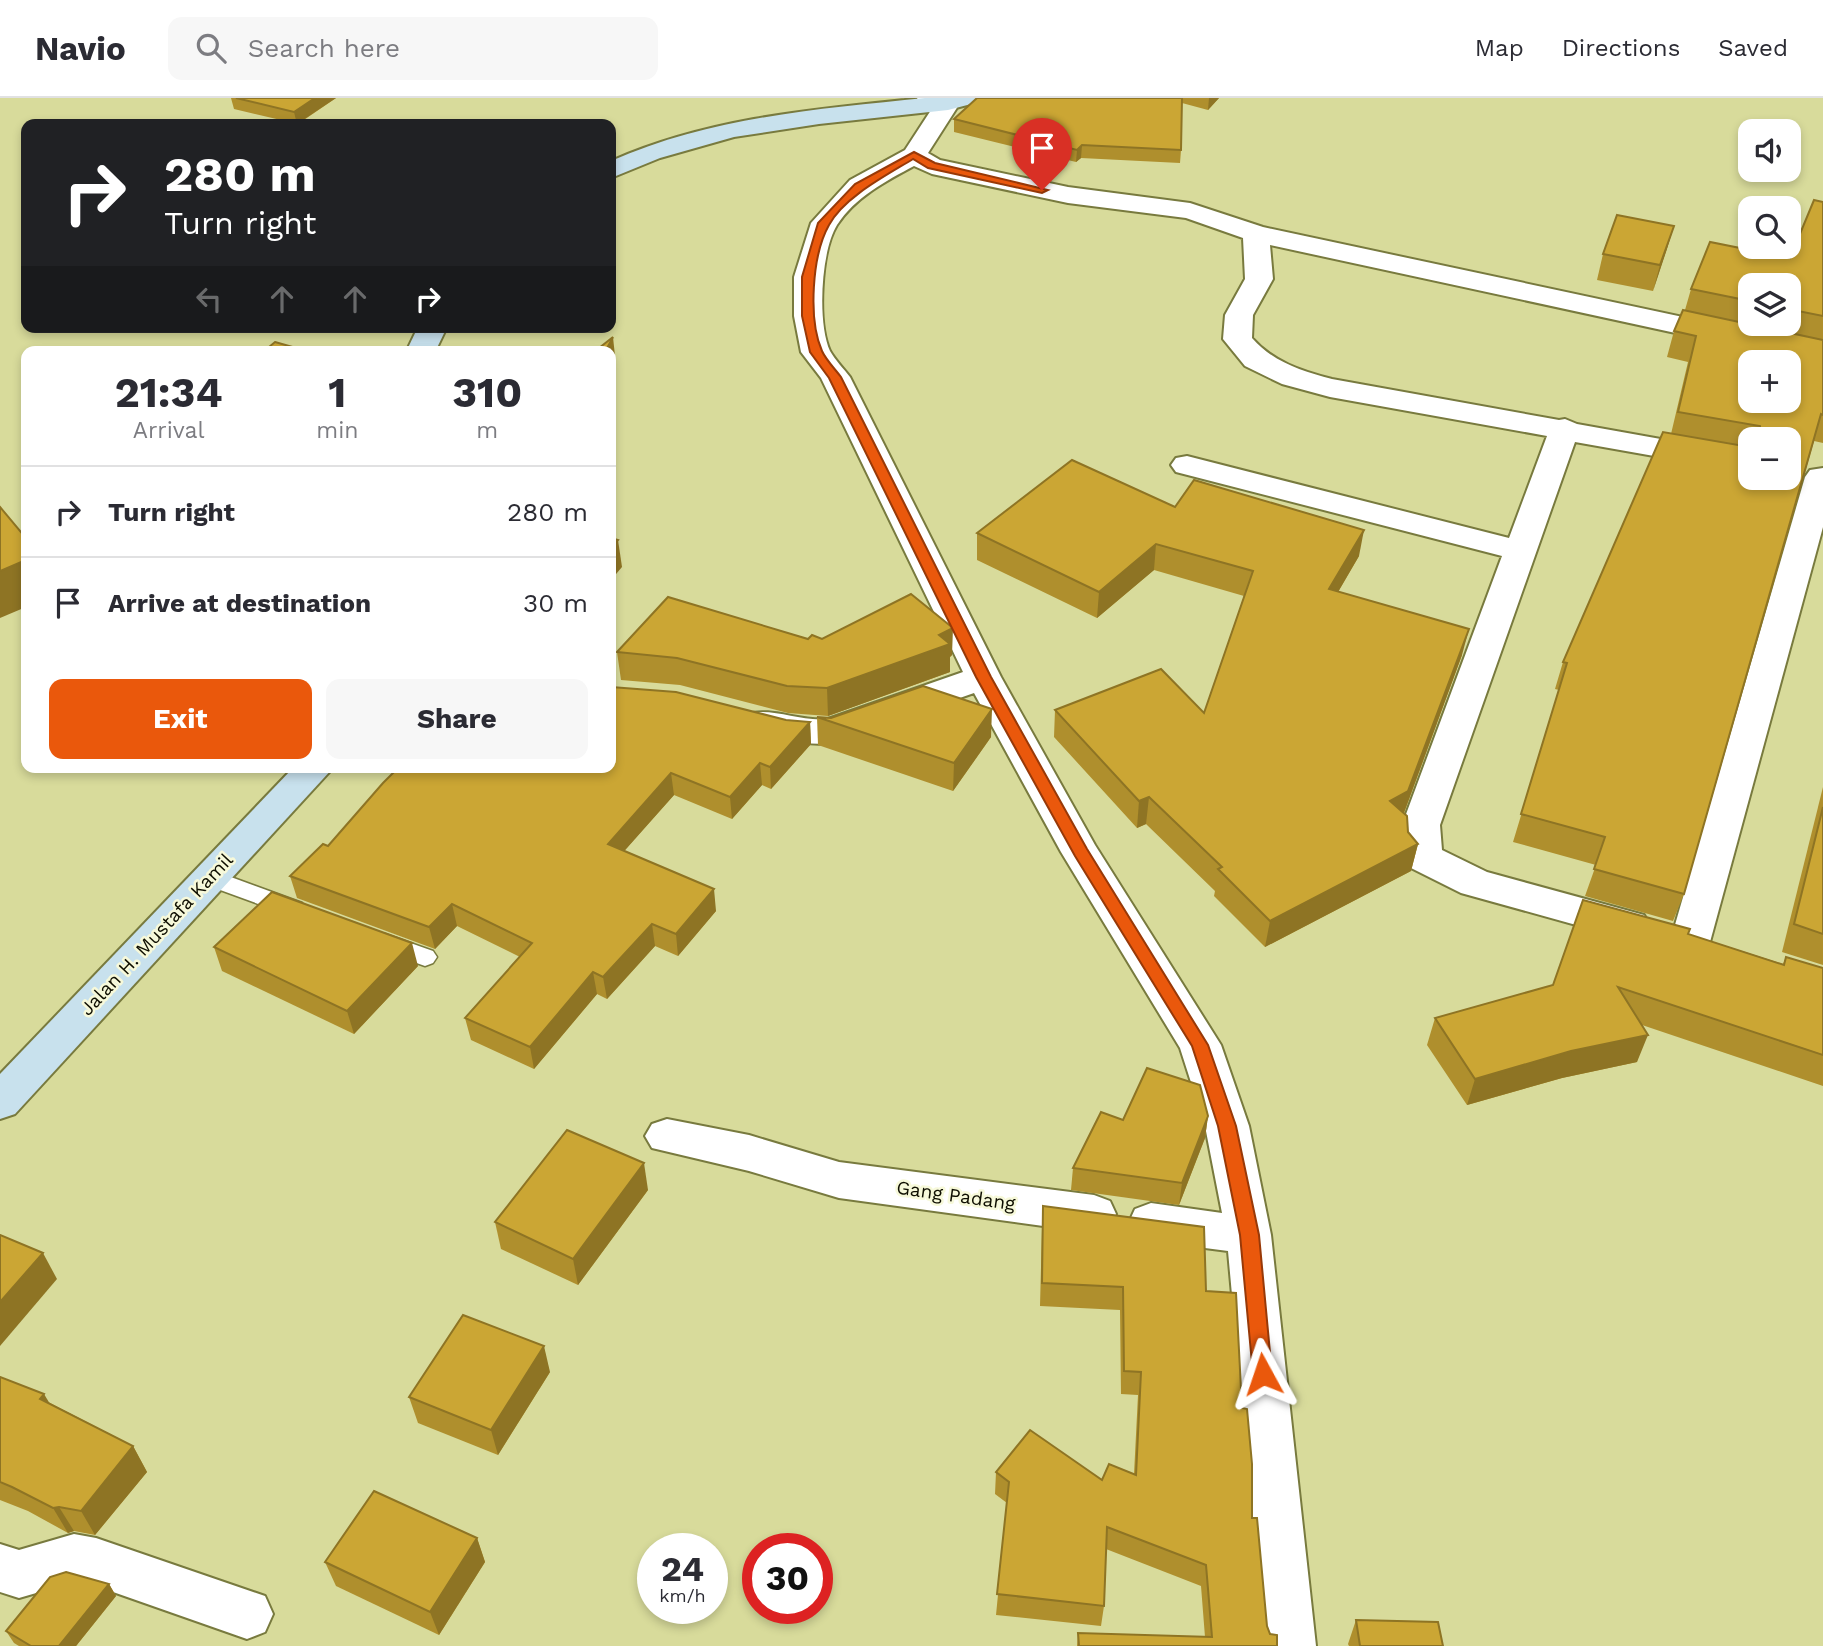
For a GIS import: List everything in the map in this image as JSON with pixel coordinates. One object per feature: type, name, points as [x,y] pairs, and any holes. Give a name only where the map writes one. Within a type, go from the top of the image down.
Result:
[{"type":"street","points":[[948,100],[914,155],[859,186],[824,223],[808,277],[808,316],[816,352],[835,377],[983,677],[1080,852],[1200,1045],[1227,1126],[1249,1235],[1290,1646]]},
{"type":"street","points":[[616,168],[682,142],[739,130],[831,113],[948,100]]},
{"type":"street","points":[[914,155],[932,166],[1068,195],[1190,211],[1256,234],[1823,356]]},
{"type":"street","points":[[1256,234],[1259,279],[1239,315],[1237,339],[1255,360],[1292,378],[1330,388],[1565,428],[1738,462]]},
{"type":"street","points":[[1565,428],[1421,825],[1423,857],[1475,883],[1727,952]]},
{"type":"street","points":[[1187,465],[1520,551]]},
{"type":"street","points":[[1690,942],[1811,475]]},
{"type":"street","points":[[734,714],[808,733],[831,731],[983,677]]},
{"type":"street","name":"Jalan H. Mustafa Kamil","points":[[0,1102],[209,877],[310,773]]},
{"type":"street","name":"Gang Padang","points":[[667,1136],[749,1153],[839,1180],[1249,1235]]},
{"type":"street","points":[[0,1568],[19,1574],[74,1558],[96,1562],[247,1614]]},
{"type":"lane","points":[[209,877],[311,915]]},
{"type":"lane","points":[[362,934],[425,957]]},
{"type":"building","points":[[236,98],[315,98],[294,112]]},
{"type":"building","points":[[977,98],[1182,98],[1181,150],[1082,145],[1077,150],[954,119]]},
{"type":"building","points":[[1814,200],[1823,202],[1823,316],[1801,312],[1801,273],[1738,273],[1738,299],[1691,289],[1710,242],[1738,248],[1738,259],[1801,259],[1801,231]]},
{"type":"building","points":[[1617,215],[1674,226],[1660,265],[1603,254]]},
{"type":"building","points":[[1683,310],[1738,322],[1738,336],[1801,335],[1823,340],[1823,415],[1821,414],[1801,484],[1801,427],[1760,427],[1678,412],[1696,336],[1674,331]]},
{"type":"building","points":[[275,342],[289,346],[270,346]]},
{"type":"building","points":[[1663,432],[1738,445],[1738,490],[1799,490],[1684,894],[1594,869],[1605,837],[1521,814],[1567,663],[1563,662]]},
{"type":"building","points":[[1072,460],[1175,507],[1194,480],[1364,530],[1329,589],[1469,629],[1408,791],[1390,801],[1407,816],[1408,832],[1418,844],[1270,921],[1218,869],[1222,867],[1149,797],[1139,801],[1055,710],[1161,669],[1204,713],[1253,571],[1156,544],[1099,592],[977,533]]},
{"type":"building","points":[[0,507],[21,532],[21,562],[0,571]]},
{"type":"building","points":[[911,594],[953,628],[939,635],[950,644],[827,688],[787,686],[677,658],[617,652],[668,597],[808,639],[812,635],[822,639]]},
{"type":"building","points":[[923,686],[992,709],[954,763],[817,717],[831,718]]},
{"type":"building","points":[[616,687],[676,692],[786,720],[810,722],[770,767],[760,763],[730,797],[671,773],[608,844],[714,889],[676,934],[652,924],[603,977],[593,972],[530,1047],[465,1018],[532,943],[452,904],[429,927],[290,876],[323,844],[328,846],[393,773],[616,773]]},
{"type":"building","points":[[1823,807],[1823,934],[1794,924]]},
{"type":"building","points":[[272,892],[412,943],[347,1011],[214,947]]},
{"type":"building","points":[[1583,900],[1690,929],[1688,934],[1784,965],[1786,957],[1823,968],[1823,1055],[1618,987],[1648,1035],[1571,1051],[1475,1079],[1435,1018],[1553,985]]},
{"type":"building","points":[[1147,1068],[1200,1085],[1208,1116],[1182,1183],[1073,1168],[1101,1112],[1123,1120]]},
{"type":"building","points":[[567,1130],[644,1163],[573,1259],[495,1222]]},
{"type":"building","points":[[1043,1206],[1204,1227],[1206,1291],[1236,1293],[1242,1408],[1247,1409],[1252,1464],[1252,1518],[1257,1518],[1267,1626],[1270,1634],[1277,1635],[1277,1646],[1079,1646],[1078,1633],[1212,1637],[1206,1565],[1107,1527],[1104,1606],[997,1594],[1009,1482],[996,1472],[1030,1430],[1102,1480],[1109,1464],[1136,1475],[1141,1372],[1124,1371],[1123,1287],[1042,1283]]},
{"type":"building","points":[[0,1235],[43,1253],[0,1302]]},
{"type":"building","points":[[463,1315],[544,1346],[491,1430],[409,1397]]},
{"type":"building","points":[[0,1377],[44,1394],[40,1399],[133,1446],[81,1511],[53,1508],[0,1482]]},
{"type":"building","points":[[374,1491],[477,1538],[430,1612],[325,1562]]},
{"type":"building","points":[[66,1572],[109,1584],[59,1646],[31,1646],[6,1631],[50,1577]]},
{"type":"building","points":[[1356,1620],[1438,1622],[1443,1646],[1360,1646]]},
{"type":"route","points":[[1042,190],[932,166],[914,155],[859,186],[824,223],[808,277],[808,316],[816,352],[835,377],[983,677],[1080,852],[1200,1045],[1227,1126],[1249,1235],[1263,1374]]}]
